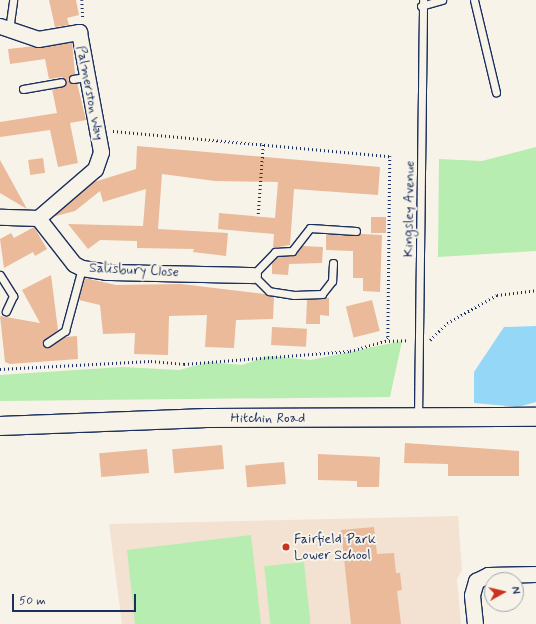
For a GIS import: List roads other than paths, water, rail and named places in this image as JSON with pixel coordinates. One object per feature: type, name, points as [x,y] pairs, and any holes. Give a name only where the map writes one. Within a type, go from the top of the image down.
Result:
[{"type":"street","name":"Palmerston Way","points":[[4,28],[38,39],[78,32],[79,78],[98,135],[101,152],[95,169],[38,218]]},
{"type":"street","points":[[0,217],[38,218]]},
{"type":"street","name":"Salisbury Close","points":[[38,218],[74,264],[82,268],[253,275]]},
{"type":"street","name":"Hitchin Road","points":[[0,426],[207,418],[536,417]]},
{"type":"street","points":[[475,624],[472,595],[476,581],[488,575],[536,574]]},
{"type":"lane","points":[[4,28],[13,0]]},
{"type":"lane","points":[[422,3],[442,0]]},
{"type":"lane","points":[[474,0],[496,92]]},
{"type":"lane","name":"Kingsley Avenue","points":[[418,418],[424,86],[422,3]]},
{"type":"lane","points":[[23,89],[61,82]]},
{"type":"lane","points":[[333,263],[332,282],[322,294],[294,295],[269,291],[253,275],[275,252],[292,251],[310,228],[356,231]]},
{"type":"lane","points":[[48,343],[65,330],[82,268]]},
{"type":"lane","points":[[0,275],[13,296],[6,311]]},
{"type":"water","points":[[536,326],[536,402],[518,407],[474,403],[474,372],[504,327]]},
{"type":"place","name":"Fairfield Park Lower School","points":[[286,547]]}]
